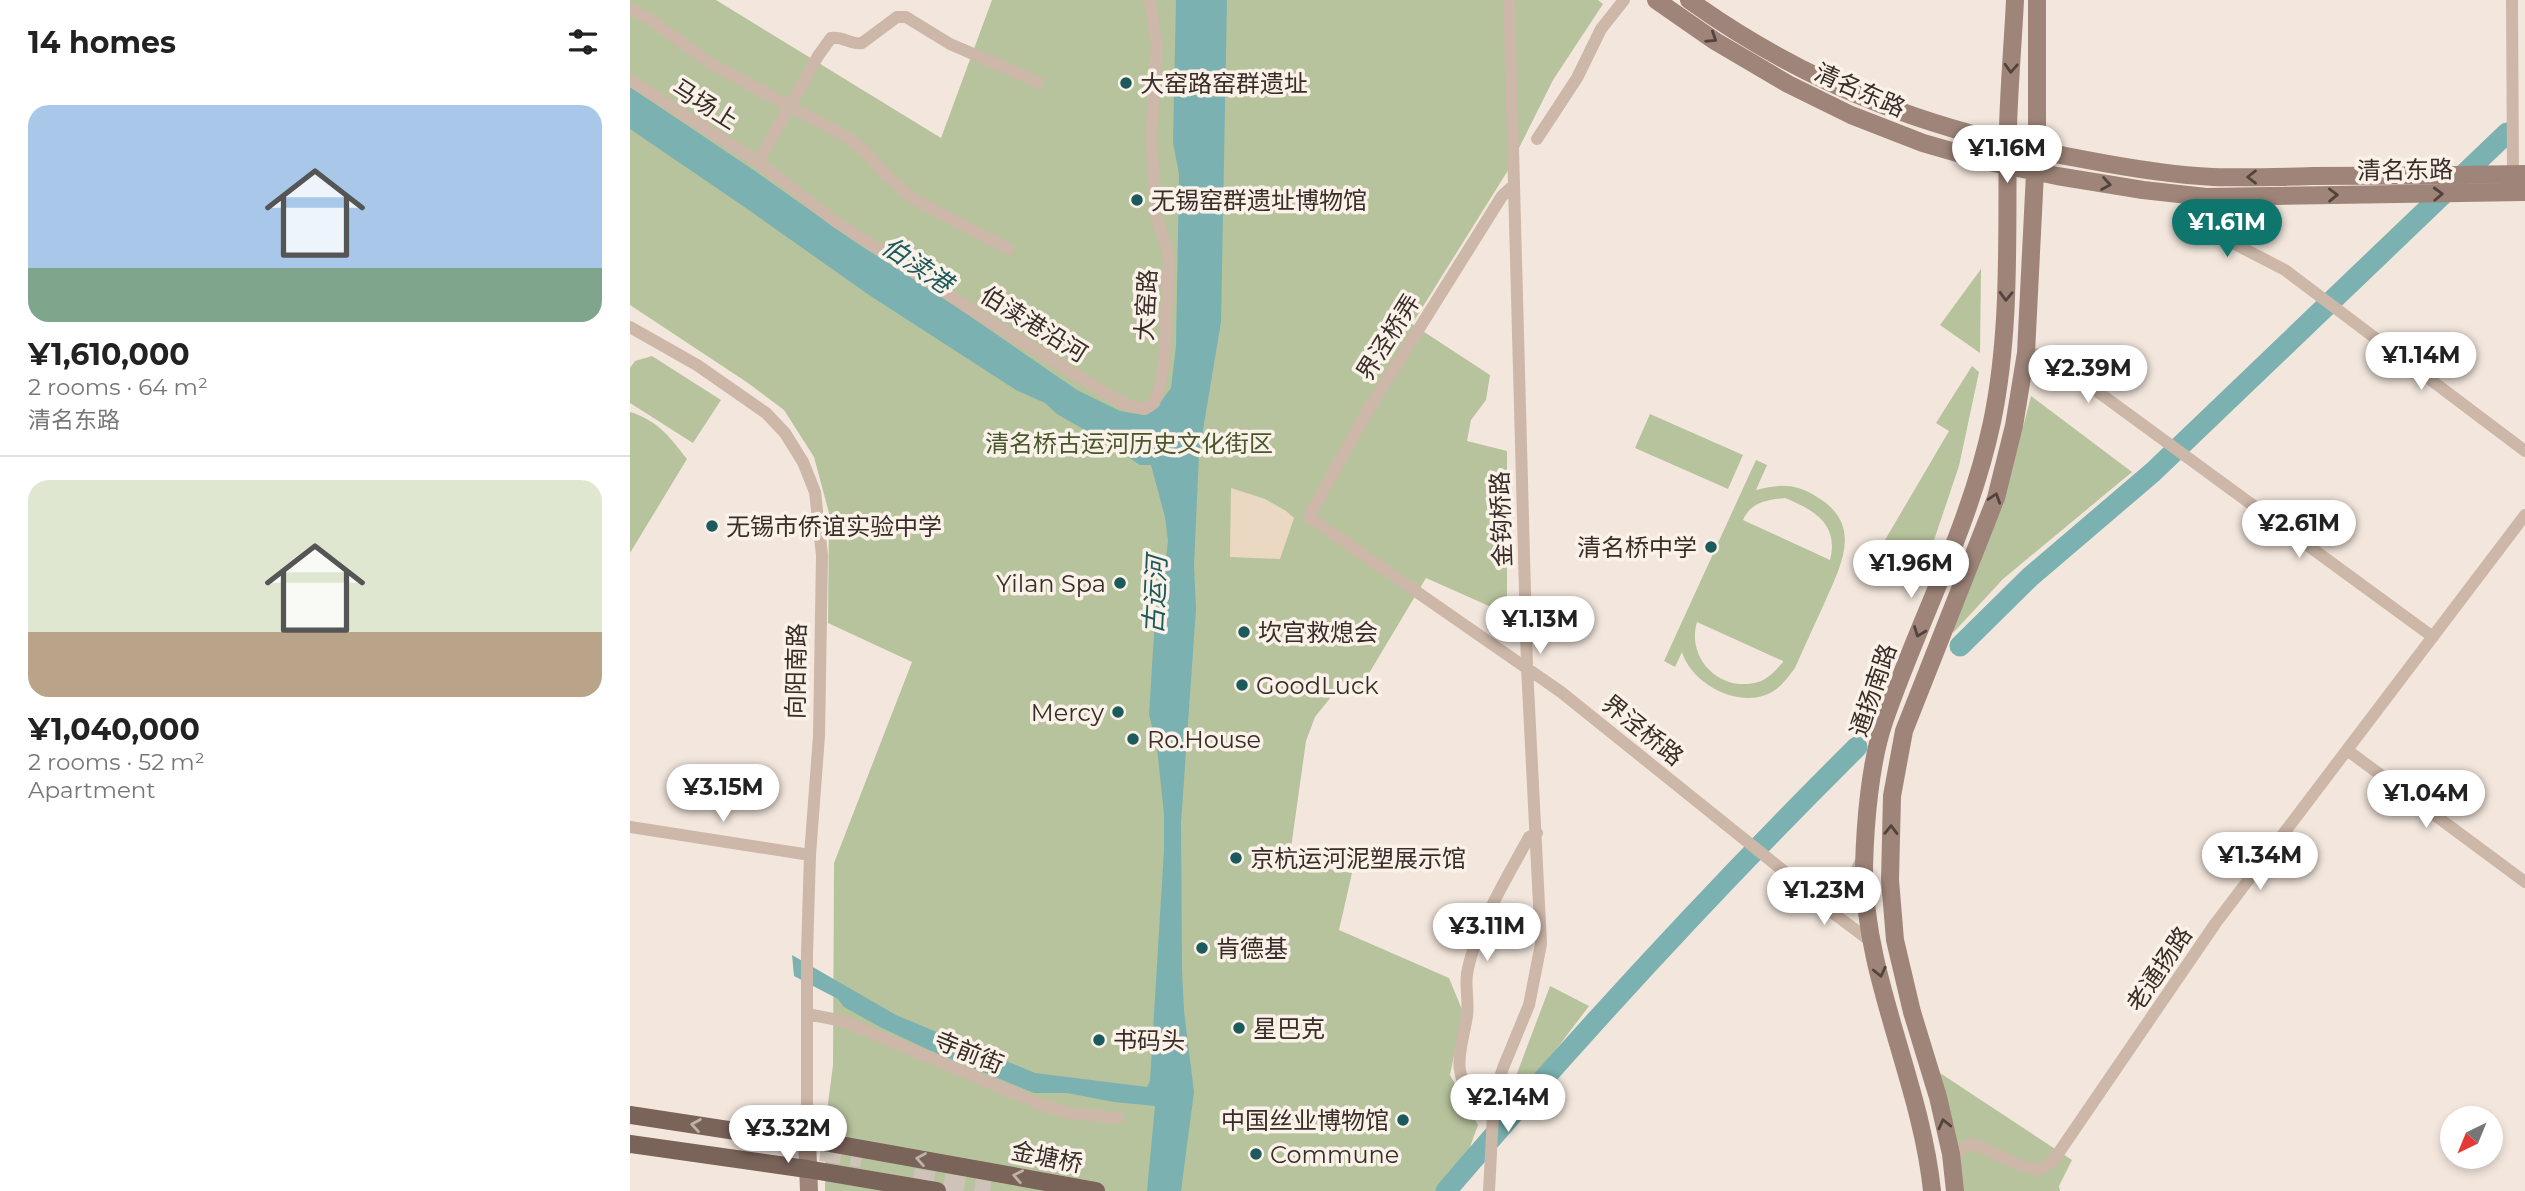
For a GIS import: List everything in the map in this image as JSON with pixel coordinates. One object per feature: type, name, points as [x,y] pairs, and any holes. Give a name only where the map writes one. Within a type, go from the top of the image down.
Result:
[{"type":"main road","name":"清名东路","points":[[1656,0],[1716,41],[1776,77],[1851,115],[1923,143],[2035,172],[2143,190],[2206,197],[2525,192]]},
{"type":"main road","name":"清名东路","points":[[1689,0],[1735,32],[1849,93],[1934,125],[2036,150],[2146,171],[2213,177],[2519,174]]},
{"type":"main road","name":"通扬南路","points":[[1932,1191],[1929,1158],[1891,1017],[1866,903],[1870,793],[1883,725],[1974,491],[1993,421],[2006,300],[2008,143],[2015,0]]},
{"type":"main road","name":"通扬南路","points":[[1955,1191],[1951,1154],[1938,1097],[1912,1012],[1895,940],[1890,880],[1892,796],[1904,732],[1996,498],[2014,426],[2026,353],[2036,150],[2037,0]]},
{"type":"main road","name":"金塘桥","points":[[630,1115],[781,1138],[807,1139],[1096,1191]]},
{"type":"main road","name":"向阳南路","points":[[807,1139],[808,1191]]},
{"type":"main road","points":[[630,1144],[937,1191]]},
{"type":"street","name":"大窑路","points":[[1150,0],[1157,45],[1151,139],[1156,216],[1169,256],[1164,363],[1154,403]]},
{"type":"street","name":"金钩桥路","points":[[1490,1187],[1494,1096],[1529,1005],[1541,944],[1527,667],[1509,0]]},
{"type":"street","points":[[1538,139],[1577,78],[1601,29],[1624,0]]},
{"type":"street","points":[[2512,0],[2519,174]]},
{"type":"street","points":[[630,9],[648,18],[710,63],[850,139],[915,200],[1009,249]]},
{"type":"street","points":[[758,162],[831,38],[839,37],[857,44],[862,43],[897,17],[906,18],[950,44],[1038,82]]},
{"type":"street","name":"马场上","points":[[630,80],[758,162]]},
{"type":"street","name":"伯渎港沿河","points":[[758,162],[835,221],[1104,392],[1137,408],[1145,409],[1154,403]]},
{"type":"street","name":"界泾桥弄","points":[[1309,517],[1365,415],[1502,196],[1513,186]]},
{"type":"street","points":[[2206,197],[2200,226],[2286,270],[2525,451]]},
{"type":"street","name":"向阳南路","points":[[632,332],[697,365],[766,413],[785,433],[803,462],[815,492],[822,555],[819,736],[810,855],[807,953],[807,1139]]},
{"type":"street","points":[[2026,353],[2048,356],[2432,637]]},
{"type":"street","name":"老通扬路","points":[[1951,1154],[1973,1144],[2024,1167],[2039,1170],[2053,1161],[2215,924],[2525,515]]},
{"type":"street","name":"界泾桥路","points":[[1309,517],[1527,667],[1593,716],[1800,884]]},
{"type":"street","points":[[2347,750],[2525,882]]},
{"type":"street","points":[[630,827],[810,855]]},
{"type":"street","points":[[1494,1096],[1475,1103],[1460,1075],[1458,1063],[1468,1013],[1466,976],[1472,951],[1495,902],[1529,837],[1537,833]]},
{"type":"street","points":[[1800,884],[1822,895],[1834,895],[1846,887],[1866,852]]},
{"type":"street","points":[[1800,884],[1813,898],[1873,943]]},
{"type":"street","name":"寺前街","points":[[808,1009],[843,1021],[1042,1105],[1069,1113],[1118,1118]]},
{"type":"green space","name":"清名桥古运河历史文化街区","points":[[630,0],[716,0],[941,138],[992,0],[1598,0],[1603,4],[1553,80],[1507,172],[1412,324],[1490,375],[1486,400],[1471,420],[1467,441],[1507,451],[1507,614],[1426,578],[1359,690],[1343,682],[1315,717],[1306,741],[1289,862],[1352,873],[1339,930],[1449,978],[1463,1012],[1450,1075],[1478,1125],[1466,1158],[1437,1191],[825,1191],[826,1119],[833,1065],[834,863],[912,662],[828,623],[829,513],[814,457],[784,410],[630,305]]},
{"type":"green space","points":[[1981,269],[1980,353],[1940,325]]},
{"type":"green space","points":[[652,356],[721,400],[693,443],[630,403],[630,368],[635,361]]},
{"type":"green space","points":[[1972,366],[1979,372],[1959,466],[1927,561],[1885,540],[1949,431],[1936,423]]},
{"type":"green space","points":[[2031,396],[2132,472],[2003,579],[1953,633],[1954,619],[2003,505]]},
{"type":"green space","points":[[630,412],[655,425],[687,459],[630,553]]},
{"type":"green space","points":[[1650,414],[1743,455],[1728,489],[1635,448]]},
{"type":"green space","points":[[1756,460],[1767,465],[1756,490],[1794,487],[1809,492],[1831,508],[1840,520],[1844,533],[1842,560],[1795,668],[1779,687],[1760,697],[1733,696],[1719,691],[1696,675],[1682,652],[1675,667],[1664,661]],"holes":[[[1785,498],[1815,514],[1828,528],[1832,548],[1830,560],[1743,520],[1755,506]],[[1697,622],[1783,661],[1783,662],[1758,682],[1744,684],[1719,677],[1701,660],[1695,635]]]},
{"type":"green space","points":[[1550,986],[1589,1006],[1536,1076],[1513,1099],[1516,1076]]},
{"type":"green space","points":[[1940,1073],[2072,1160],[2059,1186],[2060,1191],[1963,1191]]},
{"type":"shaded area","points":[[1231,488],[1265,499],[1294,518],[1280,559],[1230,557]]},
{"type":"water","points":[[1176,0],[1227,0],[1221,322],[1199,454],[1194,565],[1196,609],[1181,823],[1184,1011],[1194,1092],[1181,1191],[1147,1191],[1155,1106],[1067,1093],[1034,1093],[929,1050],[882,1028],[844,1007],[838,999],[794,976],[792,955],[896,1015],[1035,1073],[1147,1087],[1150,1081],[1164,849],[1164,814],[1157,748],[1149,714],[1155,619],[1161,599],[1168,541],[1165,517],[1151,465],[1140,465],[1057,414],[1045,403],[1016,390],[869,295],[630,129],[630,87],[1077,390],[1120,411],[1143,415],[1156,408],[1171,388],[1176,346],[1179,174],[1173,142]]},
{"type":"waterway","points":[[1960,646],[2030,577],[2153,472],[2507,133]]},
{"type":"waterway","points":[[1446,1191],[1647,965],[1857,747]]},
{"type":"tunnel","points":[[790,1146],[862,1157]]},
{"type":"tunnel","points":[[913,1179],[990,1191]]},
{"type":"place","name":"大窑路窑群遗址","points":[[1126,83]]},
{"type":"place","name":"无锡窑群遗址博物馆","points":[[1137,200]]},
{"type":"place","name":"无锡市侨谊实验中学","points":[[712,526]]},
{"type":"place","name":"清名桥中学","points":[[1711,547]]},
{"type":"place","name":"Yilan Spa","points":[[1120,583]]},
{"type":"place","name":"坎宫救熄会","points":[[1244,632]]},
{"type":"place","name":"GoodLuck","points":[[1242,685]]},
{"type":"place","name":"Mercy","points":[[1118,712]]},
{"type":"place","name":"Ro.House","points":[[1133,739]]},
{"type":"place","name":"京杭运河泥塑展示馆","points":[[1236,858]]},
{"type":"place","name":"肯德基","points":[[1202,948]]},
{"type":"place","name":"星巴克","points":[[1239,1028]]},
{"type":"place","name":"书码头","points":[[1099,1040]]},
{"type":"place","name":"中国丝业博物馆","points":[[1403,1120]]},
{"type":"place","name":"Commune","points":[[1256,1154]]},
{"type":"water label","name":"伯渎港","points":[[917,265]]},
{"type":"water label","name":"古运河","points":[[1155,595]]}]
